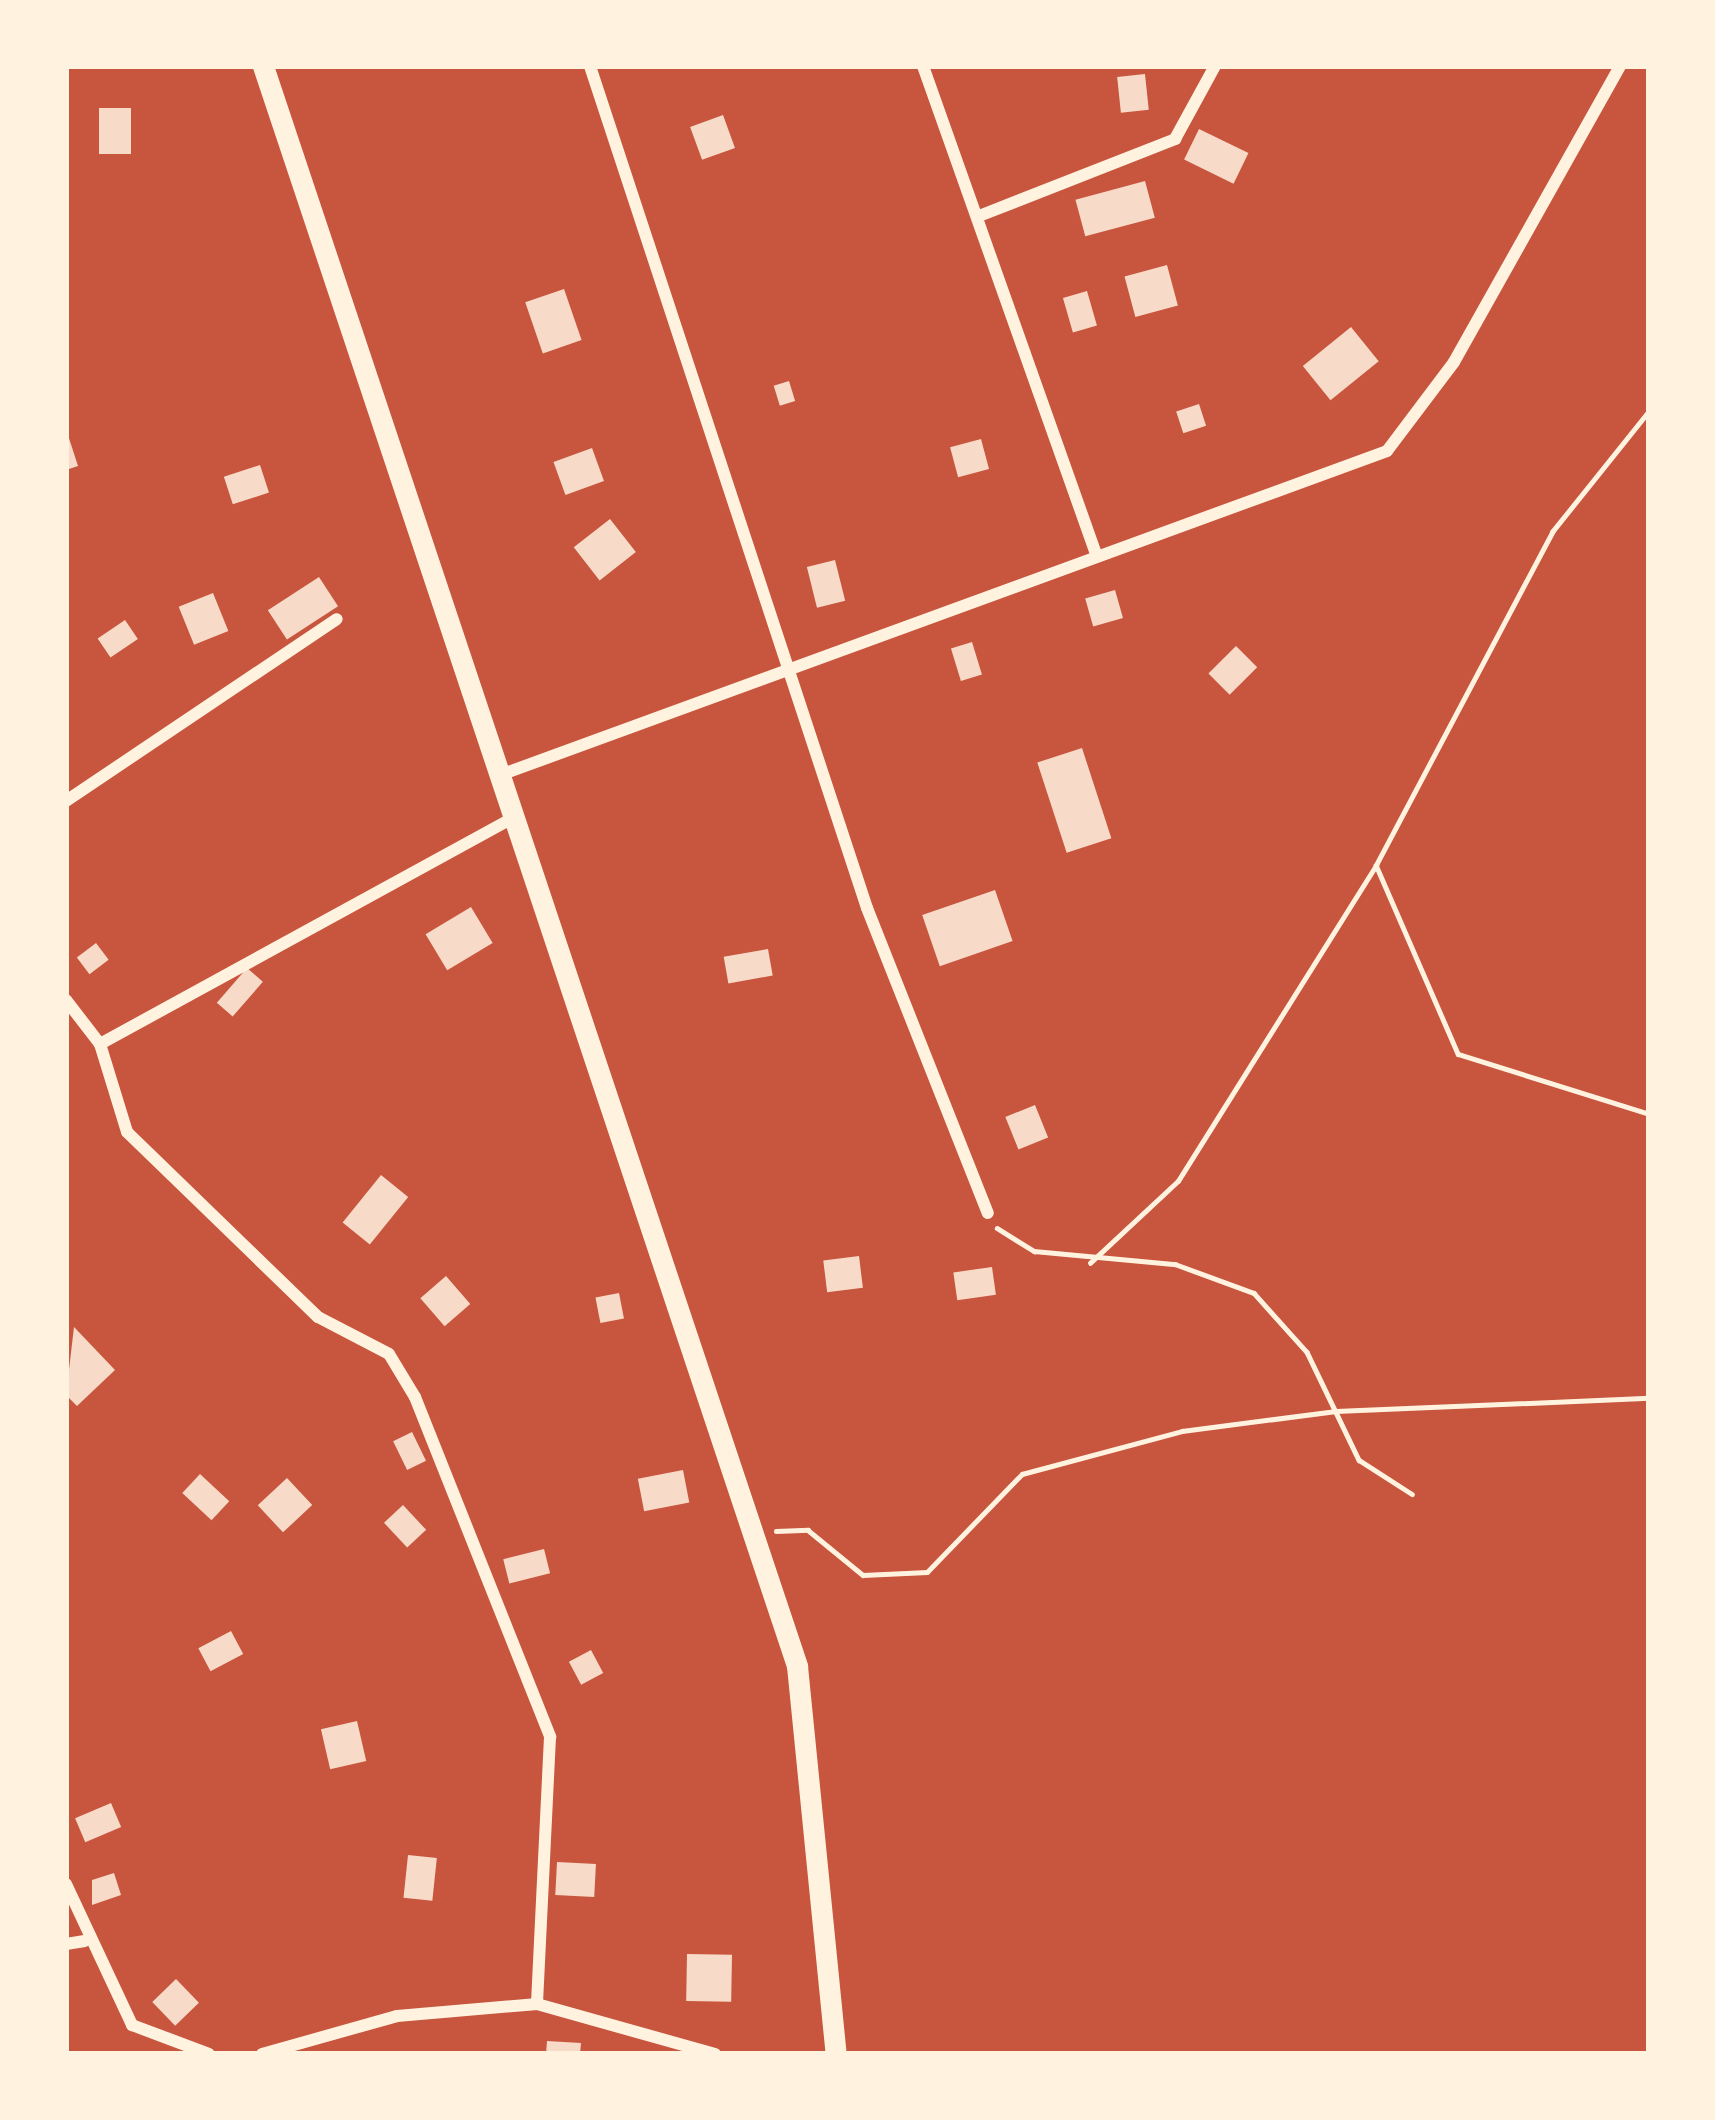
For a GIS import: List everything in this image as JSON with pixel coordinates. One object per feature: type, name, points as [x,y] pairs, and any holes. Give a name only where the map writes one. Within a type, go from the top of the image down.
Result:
[{"type":"main road","points":[[263,66],[758,1531],[797,1666],[836,2054]]},
{"type":"street","points":[[590,66],[785,667],[988,1213]]},
{"type":"street","points":[[923,66],[1096,554]]},
{"type":"street","points":[[979,216],[1175,139],[1215,66]]},
{"type":"street","points":[[503,774],[785,667],[1387,451],[1454,362],[1620,66]]},
{"type":"street","points":[[66,801],[337,619]]},
{"type":"street","points":[[100,1044],[517,815]]},
{"type":"street","points":[[66,1000],[100,1044],[127,1132],[317,1318],[389,1354],[415,1397],[550,1737],[537,2004]]},
{"type":"street","points":[[66,1884],[85,1941],[132,2025],[209,2054]]},
{"type":"street","points":[[66,1944],[85,1941]]},
{"type":"street","points":[[262,2054],[397,2016],[537,2004],[716,2054]]},
{"type":"path","points":[[1090,1263],[1178,1181],[1376,865],[1552,532],[1649,411]]},
{"type":"path","points":[[1376,865],[1458,1054],[1649,1114]]},
{"type":"path","points":[[988,1213],[1002,1235],[1090,1263],[1175,1264],[1254,1293],[1307,1352],[1359,1460],[1412,1494]]},
{"type":"path","points":[[758,1531],[808,1530],[863,1576],[927,1572],[1022,1474],[1182,1431],[1336,1411],[1649,1398]]},
{"type":"building","points":[[1145,74],[1149,110],[1121,113],[1117,77]]},
{"type":"building","points":[[99,108],[131,108],[131,154],[99,154]]},
{"type":"building","points":[[723,115],[735,148],[702,160],[690,127]]},
{"type":"building","points":[[1199,129],[1248,153],[1234,184],[1184,160]]},
{"type":"building","points":[[1145,181],[1155,218],[1085,236],[1075,200]]},
{"type":"building","points":[[1167,265],[1178,306],[1135,317],[1124,276]]},
{"type":"building","points":[[564,289],[582,340],[543,353],[525,302]]},
{"type":"building","points":[[1087,291],[1097,326],[1073,332],[1063,298]]},
{"type":"building","points":[[1351,327],[1379,361],[1331,400],[1303,366]]},
{"type":"building","points":[[789,381],[795,401],[780,406],[774,386]]},
{"type":"building","points":[[1199,404],[1206,426],[1183,433],[1176,411]]},
{"type":"building","points":[[66,429],[78,466],[66,470]]},
{"type":"building","points":[[981,439],[989,469],[958,477],[950,447]]},
{"type":"building","points":[[592,448],[604,481],[565,495],[553,462]]},
{"type":"building","points":[[260,465],[269,493],[233,504],[224,477]]},
{"type":"building","points":[[610,519],[636,552],[600,580],[574,547]]},
{"type":"building","points":[[835,560],[845,601],[817,608],[807,567]]},
{"type":"building","points":[[319,577],[338,606],[287,640],[268,610]]},
{"type":"building","points":[[1115,590],[1123,618],[1093,626],[1085,599]]},
{"type":"building","points":[[213,593],[228,631],[194,645],[179,607]]},
{"type":"building","points":[[125,620],[138,639],[111,658],[98,638]]},
{"type":"building","points":[[972,642],[982,675],[961,681],[951,648]]},
{"type":"building","points":[[1236,646],[1257,667],[1230,695],[1208,674]]},
{"type":"building","points":[[1082,748],[1111,838],[1067,853],[1037,763]]},
{"type":"building","points":[[995,890],[1013,941],[940,966],[922,915]]},
{"type":"building","points":[[471,907],[493,943],[447,970],[426,934]]},
{"type":"building","points":[[96,943],[109,960],[89,974],[77,957]]},
{"type":"building","points":[[768,949],[773,976],[728,983],[724,957]]},
{"type":"building","points":[[247,968],[263,982],[233,1016],[217,1003]]},
{"type":"building","points":[[1035,1105],[1048,1137],[1018,1149],[1005,1117]]},
{"type":"building","points":[[381,1175],[408,1197],[370,1244],[343,1222]]},
{"type":"building","points":[[859,1256],[863,1288],[827,1292],[823,1260]]},
{"type":"building","points":[[992,1267],[996,1295],[957,1300],[953,1272]]},
{"type":"building","points":[[446,1276],[470,1304],[445,1326],[420,1298]]},
{"type":"building","points":[[619,1293],[624,1319],[600,1323],[595,1298]]},
{"type":"building","points":[[74,1327],[115,1370],[77,1406],[66,1395]]},
{"type":"building","points":[[412,1432],[426,1461],[407,1470],[393,1441]]},
{"type":"building","points":[[683,1470],[689,1502],[644,1511],[638,1479]]},
{"type":"building","points":[[200,1474],[229,1501],[212,1520],[182,1493]]},
{"type":"building","points":[[287,1478],[312,1505],[283,1532],[258,1505]]},
{"type":"building","points":[[403,1505],[426,1530],[407,1548],[384,1523]]},
{"type":"building","points":[[544,1549],[550,1573],[509,1583],[503,1559]]},
{"type":"building","points":[[231,1631],[243,1654],[211,1671],[198,1648]]},
{"type":"building","points":[[591,1650],[603,1673],[581,1685],[569,1662]]},
{"type":"building","points":[[357,1721],[366,1761],[330,1769],[321,1729]]},
{"type":"building","points":[[111,1803],[121,1827],[85,1842],[75,1818]]},
{"type":"building","points":[[408,1855],[437,1858],[432,1901],[404,1898]]},
{"type":"building","points":[[557,1862],[596,1864],[594,1897],[555,1895]]},
{"type":"building","points":[[114,1873],[121,1895],[92,1905],[92,1880]]},
{"type":"building","points":[[687,1954],[732,1955],[731,2002],[686,2001]]},
{"type":"building","points":[[176,1979],[199,2003],[175,2026],[152,2002]]},
{"type":"building","points":[[547,2041],[581,2043],[580,2054],[546,2054]]}]
